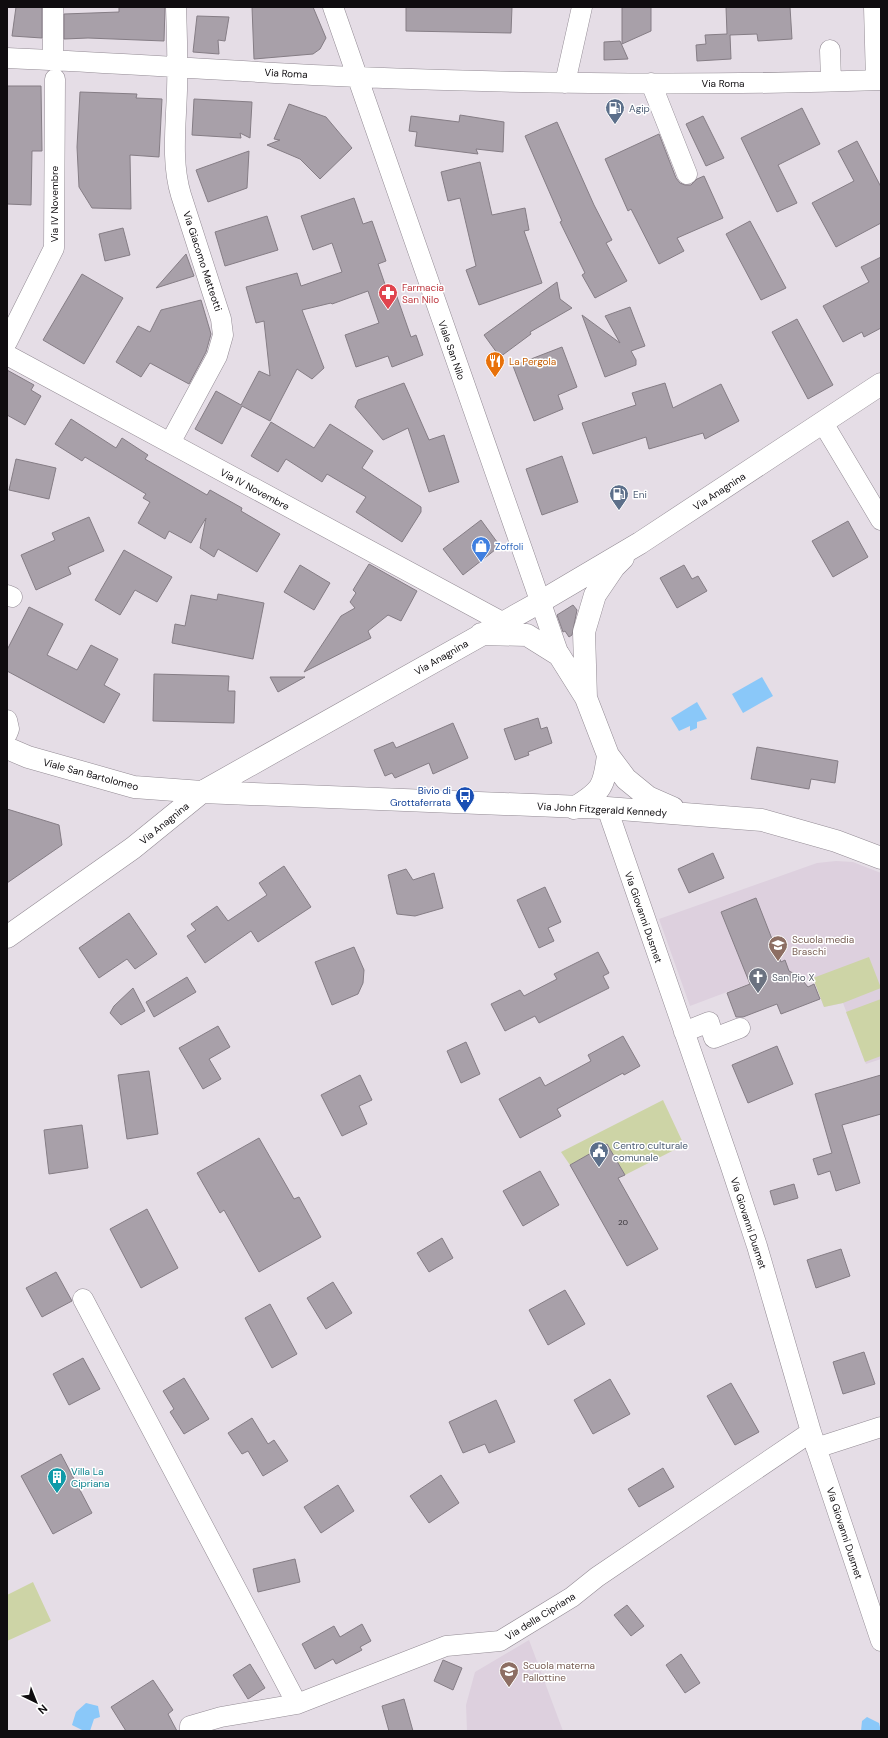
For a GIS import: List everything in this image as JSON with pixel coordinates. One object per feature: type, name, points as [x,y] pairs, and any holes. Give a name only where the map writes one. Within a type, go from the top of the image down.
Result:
[{"type":"main road","name":"Via Anagnina","points":[[7,937],[133,848],[202,792],[480,634],[540,602],[640,543],[881,384]]},
{"type":"main road","points":[[586,698],[584,632],[595,595],[614,567],[640,543]]},
{"type":"main road","points":[[480,634],[527,635],[559,655],[586,698],[608,755],[626,779],[648,797],[689,814]]},
{"type":"main road","name":"Viale San Bartolomeo","points":[[7,748],[28,757],[134,787],[262,795]]},
{"type":"main road","points":[[574,808],[594,796],[605,779],[608,755]]},
{"type":"main road","points":[[262,758],[253,772],[252,779],[257,790],[262,795]]},
{"type":"main road","name":"Via John Fitzgerald Kennedy","points":[[262,795],[574,808],[607,808],[762,820],[836,841],[881,858]]},
{"type":"street","name":"Via IV Novembre","points":[[7,342],[54,248],[53,7]]},
{"type":"street","name":"Via Giacomo Matteotti","points":[[170,443],[217,356],[223,335],[219,311],[178,183],[175,153],[178,67],[176,7]]},
{"type":"street","name":"Viale San Nilo","points":[[333,7],[559,655]]},
{"type":"street","points":[[565,83],[582,7]]},
{"type":"street","points":[[874,7],[878,80]]},
{"type":"street","points":[[830,50],[831,81]]},
{"type":"street","name":"Via Roma","points":[[7,58],[54,69],[178,67],[358,77],[565,83],[781,83],[878,80]]},
{"type":"street","points":[[651,83],[687,174]]},
{"type":"street","name":"Via IV Novembre","points":[[7,355],[502,622]]},
{"type":"street","points":[[823,423],[881,520]]},
{"type":"street","points":[[7,720],[9,729],[7,734]]},
{"type":"street","name":"Via Giovanni Dusmet","points":[[607,808],[724,1145],[757,1246],[814,1440],[881,1641]]},
{"type":"street","points":[[684,1032],[708,1022],[714,1038],[740,1028]]},
{"type":"street","points":[[83,1299],[297,1704]]},
{"type":"street","name":"Via della Cipriana","points":[[190,1731],[190,1726],[221,1717],[297,1704],[446,1646],[500,1641],[572,1597],[597,1577],[814,1440],[881,1426]]},
{"type":"shaded area","name":"Scuola media Braschi","points":[[836,861],[853,862],[881,873],[881,1059],[866,1064],[843,1003],[824,1007],[813,978],[802,982],[798,976],[791,974],[788,969],[690,1006],[659,919],[817,863]]},
{"type":"shaded area","name":"Scuola materna Pallottine","points":[[529,1640],[563,1731],[467,1731],[466,1705],[475,1672]]},
{"type":"green space","points":[[869,957],[881,988],[843,1003],[824,1007],[813,978]]},
{"type":"green space","points":[[881,999],[881,1056],[865,1062],[846,1012]]},
{"type":"green space","points":[[663,1100],[684,1145],[625,1175],[607,1144],[570,1165],[561,1152]]},
{"type":"green space","points":[[33,1582],[51,1621],[7,1641],[7,1595]]},
{"type":"water","points":[[762,677],[773,696],[743,713],[732,694]]},
{"type":"water","points":[[697,702],[707,719],[697,722],[697,728],[690,731],[690,726],[679,731],[671,718]]},
{"type":"water","points":[[86,1703],[98,1706],[100,1717],[94,1719],[90,1731],[84,1731],[72,1725],[76,1712]]},
{"type":"water","points":[[867,1717],[879,1723],[881,1731],[861,1731],[862,1721]]},
{"type":"building","points":[[16,7],[42,7],[42,38],[12,36]]},
{"type":"building","points":[[119,7],[165,7],[164,41],[88,38],[64,39],[64,14],[119,12]]},
{"type":"building","points":[[252,7],[313,7],[326,38],[320,49],[313,54],[254,59]]},
{"type":"building","points":[[406,7],[512,7],[511,33],[406,31]]},
{"type":"building","points":[[622,7],[651,7],[651,31],[622,44]]},
{"type":"building","points":[[726,7],[790,7],[792,39],[758,41],[757,34],[730,35],[731,59],[697,61],[696,45],[706,44],[705,35],[727,34]]},
{"type":"building","points":[[197,16],[229,17],[225,41],[218,40],[219,54],[193,52]]},
{"type":"building","points":[[620,41],[628,59],[604,60],[604,42]]},
{"type":"building","points":[[7,86],[41,86],[42,151],[32,151],[31,205],[7,204]]},
{"type":"building","points":[[80,92],[137,94],[136,98],[162,99],[159,157],[130,155],[131,209],[92,208],[79,187],[77,147]]},
{"type":"building","points":[[194,99],[252,102],[250,138],[240,133],[241,138],[192,135]]},
{"type":"building","points":[[289,104],[326,117],[352,148],[320,179],[300,159],[267,145],[280,140],[274,139]]},
{"type":"building","points":[[802,108],[820,144],[778,165],[797,203],[777,212],[741,138]]},
{"type":"building","points":[[460,115],[504,122],[503,152],[476,149],[478,154],[415,146],[417,132],[409,131],[411,116],[459,122]]},
{"type":"building","points":[[703,116],[724,158],[706,166],[686,124]]},
{"type":"building","points":[[557,122],[594,205],[612,240],[606,243],[627,281],[595,298],[582,275],[585,273],[560,222],[562,221],[525,136]]},
{"type":"building","points":[[659,134],[676,178],[680,183],[691,185],[697,179],[704,176],[723,218],[677,238],[684,251],[659,264],[631,209],[628,211],[605,159]]},
{"type":"building","points":[[857,141],[881,187],[881,223],[836,247],[812,203],[854,181],[838,151]]},
{"type":"building","points":[[249,151],[247,188],[208,202],[196,170]]},
{"type":"building","points":[[480,162],[492,215],[525,208],[529,230],[524,231],[542,283],[479,305],[466,270],[476,266],[460,198],[448,201],[441,172]]},
{"type":"building","points":[[354,198],[363,224],[372,221],[386,261],[378,264],[389,296],[396,294],[411,337],[416,335],[423,355],[392,367],[388,356],[356,367],[345,335],[379,323],[368,291],[332,304],[302,310],[324,368],[312,379],[297,369],[270,421],[242,406],[222,444],[195,429],[216,391],[241,405],[259,371],[270,376],[264,321],[256,323],[246,287],[297,273],[301,286],[342,272],[332,243],[313,250],[301,216]]},
{"type":"building","points":[[267,216],[278,250],[225,266],[215,232]]},
{"type":"building","points":[[750,221],[786,288],[761,300],[726,234]]},
{"type":"building","points":[[123,228],[130,255],[105,261],[99,234]]},
{"type":"building","points":[[186,254],[194,276],[156,288]]},
{"type":"building","points":[[881,257],[881,328],[864,337],[862,332],[843,342],[823,306],[869,282],[861,267]]},
{"type":"building","points":[[82,274],[123,298],[84,364],[43,340]]},
{"type":"building","points":[[557,282],[560,299],[572,308],[530,332],[531,334],[500,357],[484,335]]},
{"type":"building","points":[[201,300],[211,334],[206,352],[189,384],[150,363],[141,377],[116,362],[138,326],[150,332],[161,310]]},
{"type":"building","points":[[630,307],[645,346],[631,351],[636,360],[636,365],[605,377],[582,315],[620,343],[605,316]]},
{"type":"building","points":[[797,319],[833,385],[808,399],[772,332]]},
{"type":"building","points":[[562,347],[577,387],[558,395],[563,409],[534,421],[513,366]]},
{"type":"building","points":[[7,370],[34,385],[31,390],[41,396],[25,425],[7,415]]},
{"type":"building","points":[[404,383],[429,440],[444,435],[459,482],[429,492],[408,428],[383,440],[355,407],[358,400]]},
{"type":"building","points":[[665,383],[673,408],[721,384],[739,421],[705,439],[703,433],[649,449],[646,437],[593,454],[582,423],[636,405],[632,393]]},
{"type":"building","points":[[71,419],[116,448],[122,438],[148,455],[145,459],[207,495],[210,490],[242,508],[241,511],[280,534],[257,572],[218,549],[214,557],[200,548],[206,518],[191,543],[169,531],[165,539],[138,523],[150,502],[143,498],[146,494],[85,457],[82,461],[55,444]]},
{"type":"building","points":[[271,422],[314,448],[330,424],[373,451],[362,468],[421,507],[421,512],[402,542],[356,512],[366,497],[327,474],[322,482],[286,459],[278,472],[251,456]]},
{"type":"building","points":[[562,456],[578,502],[542,515],[526,469]]},
{"type":"building","points":[[16,459],[56,468],[49,499],[9,490]]},
{"type":"building","points":[[89,517],[104,551],[68,567],[71,574],[36,590],[21,555],[55,540],[52,533]]},
{"type":"building","points":[[481,520],[500,546],[463,575],[443,549]]},
{"type":"building","points":[[848,521],[868,557],[833,577],[812,541]]},
{"type":"building","points":[[124,550],[172,577],[157,602],[135,590],[120,615],[95,600]]},
{"type":"building","points":[[369,564],[417,591],[401,621],[388,615],[368,631],[371,638],[304,672],[341,616],[355,608],[350,602],[356,593],[353,590]]},
{"type":"building","points":[[300,565],[330,583],[314,610],[284,592]]},
{"type":"building","points":[[684,565],[692,579],[698,576],[707,591],[677,608],[660,578]]},
{"type":"building","points":[[218,594],[264,603],[253,659],[172,643],[175,624],[185,626],[191,595],[217,600]]},
{"type":"building","points":[[573,605],[577,610],[572,635],[569,637],[565,631],[563,632],[557,615]]},
{"type":"building","points":[[29,607],[63,624],[47,655],[77,670],[91,645],[118,659],[104,685],[120,694],[104,723],[7,671],[7,650]]},
{"type":"building","points":[[154,674],[229,676],[228,691],[235,691],[234,723],[153,721]]},
{"type":"building","points":[[270,677],[305,677],[278,692]]},
{"type":"building","points":[[538,718],[541,729],[547,727],[552,743],[528,752],[529,755],[515,760],[504,729]]},
{"type":"building","points":[[453,723],[468,758],[433,774],[429,763],[395,778],[392,773],[385,776],[374,750],[393,742],[396,748]]},
{"type":"building","points":[[757,747],[838,761],[835,783],[811,779],[809,789],[751,779]]},
{"type":"building","points":[[7,809],[59,825],[62,845],[7,883]]},
{"type":"building","points":[[713,853],[724,878],[689,893],[678,869]]},
{"type":"building","points":[[284,866],[311,907],[258,942],[251,931],[205,963],[187,936],[196,930],[191,924],[217,906],[228,921],[267,895],[259,883]]},
{"type":"building","points":[[406,869],[413,880],[434,873],[443,908],[415,916],[397,914],[388,875]]},
{"type":"building","points":[[545,887],[561,922],[548,928],[554,941],[539,948],[517,900]]},
{"type":"building","points":[[756,898],[781,962],[785,960],[789,971],[799,976],[808,987],[814,984],[820,999],[781,1014],[777,1004],[743,1017],[736,1017],[727,993],[750,984],[721,912]]},
{"type":"building","points":[[129,913],[157,954],[135,969],[127,959],[99,978],[79,948]]},
{"type":"building","points":[[354,947],[364,970],[363,983],[358,994],[332,1005],[315,962]]},
{"type":"building","points":[[598,952],[609,973],[603,976],[609,988],[539,1023],[535,1016],[505,1031],[491,1004],[520,990],[524,996],[557,979],[554,974]]},
{"type":"building","points":[[187,977],[196,992],[154,1017],[146,1002]]},
{"type":"building","points":[[133,988],[145,1011],[121,1025],[110,1013],[114,1006]]},
{"type":"building","points":[[218,1026],[230,1047],[209,1059],[221,1079],[203,1089],[179,1048]]},
{"type":"building","points":[[623,1036],[640,1066],[624,1075],[623,1073],[557,1109],[561,1116],[520,1138],[499,1099],[540,1077],[545,1086],[591,1061],[588,1055]]},
{"type":"building","points":[[466,1042],[480,1074],[461,1083],[447,1051]]},
{"type":"building","points":[[777,1046],[793,1084],[748,1103],[732,1065]]},
{"type":"building","points":[[149,1071],[158,1134],[127,1139],[118,1075]]},
{"type":"building","points":[[360,1075],[372,1100],[359,1106],[367,1124],[342,1136],[321,1095]]},
{"type":"building","points":[[881,1075],[881,1114],[842,1125],[860,1183],[836,1191],[830,1171],[818,1175],[813,1159],[832,1153],[815,1094]]},
{"type":"building","points":[[82,1125],[88,1168],[49,1174],[44,1130]]},
{"type":"building","points":[[259,1138],[294,1199],[299,1197],[321,1237],[259,1272],[224,1210],[220,1213],[197,1173]]},
{"type":"building","points":[[607,1144],[625,1175],[618,1178],[658,1249],[627,1266],[570,1165]]},
{"type":"building","points":[[540,1171],[559,1205],[523,1226],[503,1191]]},
{"type":"building","points":[[794,1184],[798,1198],[774,1205],[770,1191]]},
{"type":"building","points":[[147,1209],[178,1268],[141,1288],[110,1229]]},
{"type":"building","points":[[442,1238],[453,1258],[429,1272],[417,1253]]},
{"type":"building","points":[[841,1249],[850,1276],[816,1288],[807,1260]]},
{"type":"building","points":[[56,1272],[72,1301],[42,1317],[26,1288]]},
{"type":"building","points":[[333,1282],[352,1313],[326,1329],[307,1298]]},
{"type":"building","points":[[565,1290],[585,1324],[548,1345],[529,1310]]},
{"type":"building","points":[[270,1304],[297,1354],[272,1368],[245,1318]]},
{"type":"building","points":[[864,1352],[875,1384],[843,1394],[833,1362]]},
{"type":"building","points":[[83,1358],[100,1389],[69,1405],[53,1374]]},
{"type":"building","points":[[184,1378],[209,1419],[184,1434],[170,1412],[174,1409],[163,1391]]},
{"type":"building","points":[[610,1379],[630,1414],[593,1434],[574,1400]]},
{"type":"building","points":[[731,1383],[759,1432],[735,1445],[707,1396]]},
{"type":"building","points":[[496,1400],[515,1442],[489,1453],[485,1444],[463,1453],[449,1422]]},
{"type":"building","points":[[252,1418],[268,1444],[274,1440],[288,1461],[263,1476],[248,1451],[242,1454],[228,1433]]},
{"type":"building","name":"Villa La Cipriana","points":[[61,1454],[92,1513],[53,1534],[21,1476]]},
{"type":"building","points":[[663,1468],[674,1487],[639,1507],[628,1489]]},
{"type":"building","points":[[441,1475],[459,1503],[429,1523],[410,1496]]},
{"type":"building","points":[[338,1485],[354,1511],[321,1533],[304,1507]]},
{"type":"building","points":[[295,1559],[300,1582],[258,1592],[253,1569]]},
{"type":"building","points":[[627,1605],[644,1626],[631,1636],[614,1615]]},
{"type":"building","points":[[362,1624],[371,1641],[360,1647],[362,1650],[336,1664],[333,1659],[315,1669],[302,1644],[334,1626],[340,1637]]},
{"type":"building","points":[[681,1654],[700,1683],[685,1693],[666,1665]]},
{"type":"building","points":[[443,1660],[462,1668],[453,1690],[434,1681]]},
{"type":"building","points":[[250,1664],[265,1688],[248,1699],[233,1675]]},
{"type":"building","points":[[153,1680],[173,1710],[168,1714],[177,1731],[126,1731],[111,1707]]},
{"type":"building","points":[[404,1699],[413,1731],[389,1731],[382,1706]]},
{"type":"place","name":"Agip","points":[[615,125]]},
{"type":"place","name":"Farmacia San Nilo","points":[[388,310]]},
{"type":"place","name":"La Pergola","points":[[495,378]]},
{"type":"place","name":"Eni","points":[[619,511]]},
{"type":"place","name":"Zoffoli","points":[[481,563]]},
{"type":"place","name":"Bivio di Grottaferrata","points":[[465,813]]},
{"type":"place","name":"Scuola media Braschi","points":[[778,962]]},
{"type":"place","name":"San Pio X","points":[[758,994]]},
{"type":"place","name":"Centro culturale comunale","points":[[599,1168]]},
{"type":"place","name":"Villa La Cipriana","points":[[57,1494]]},
{"type":"place","name":"Scuola materna Pallottine","points":[[509,1688]]}]
